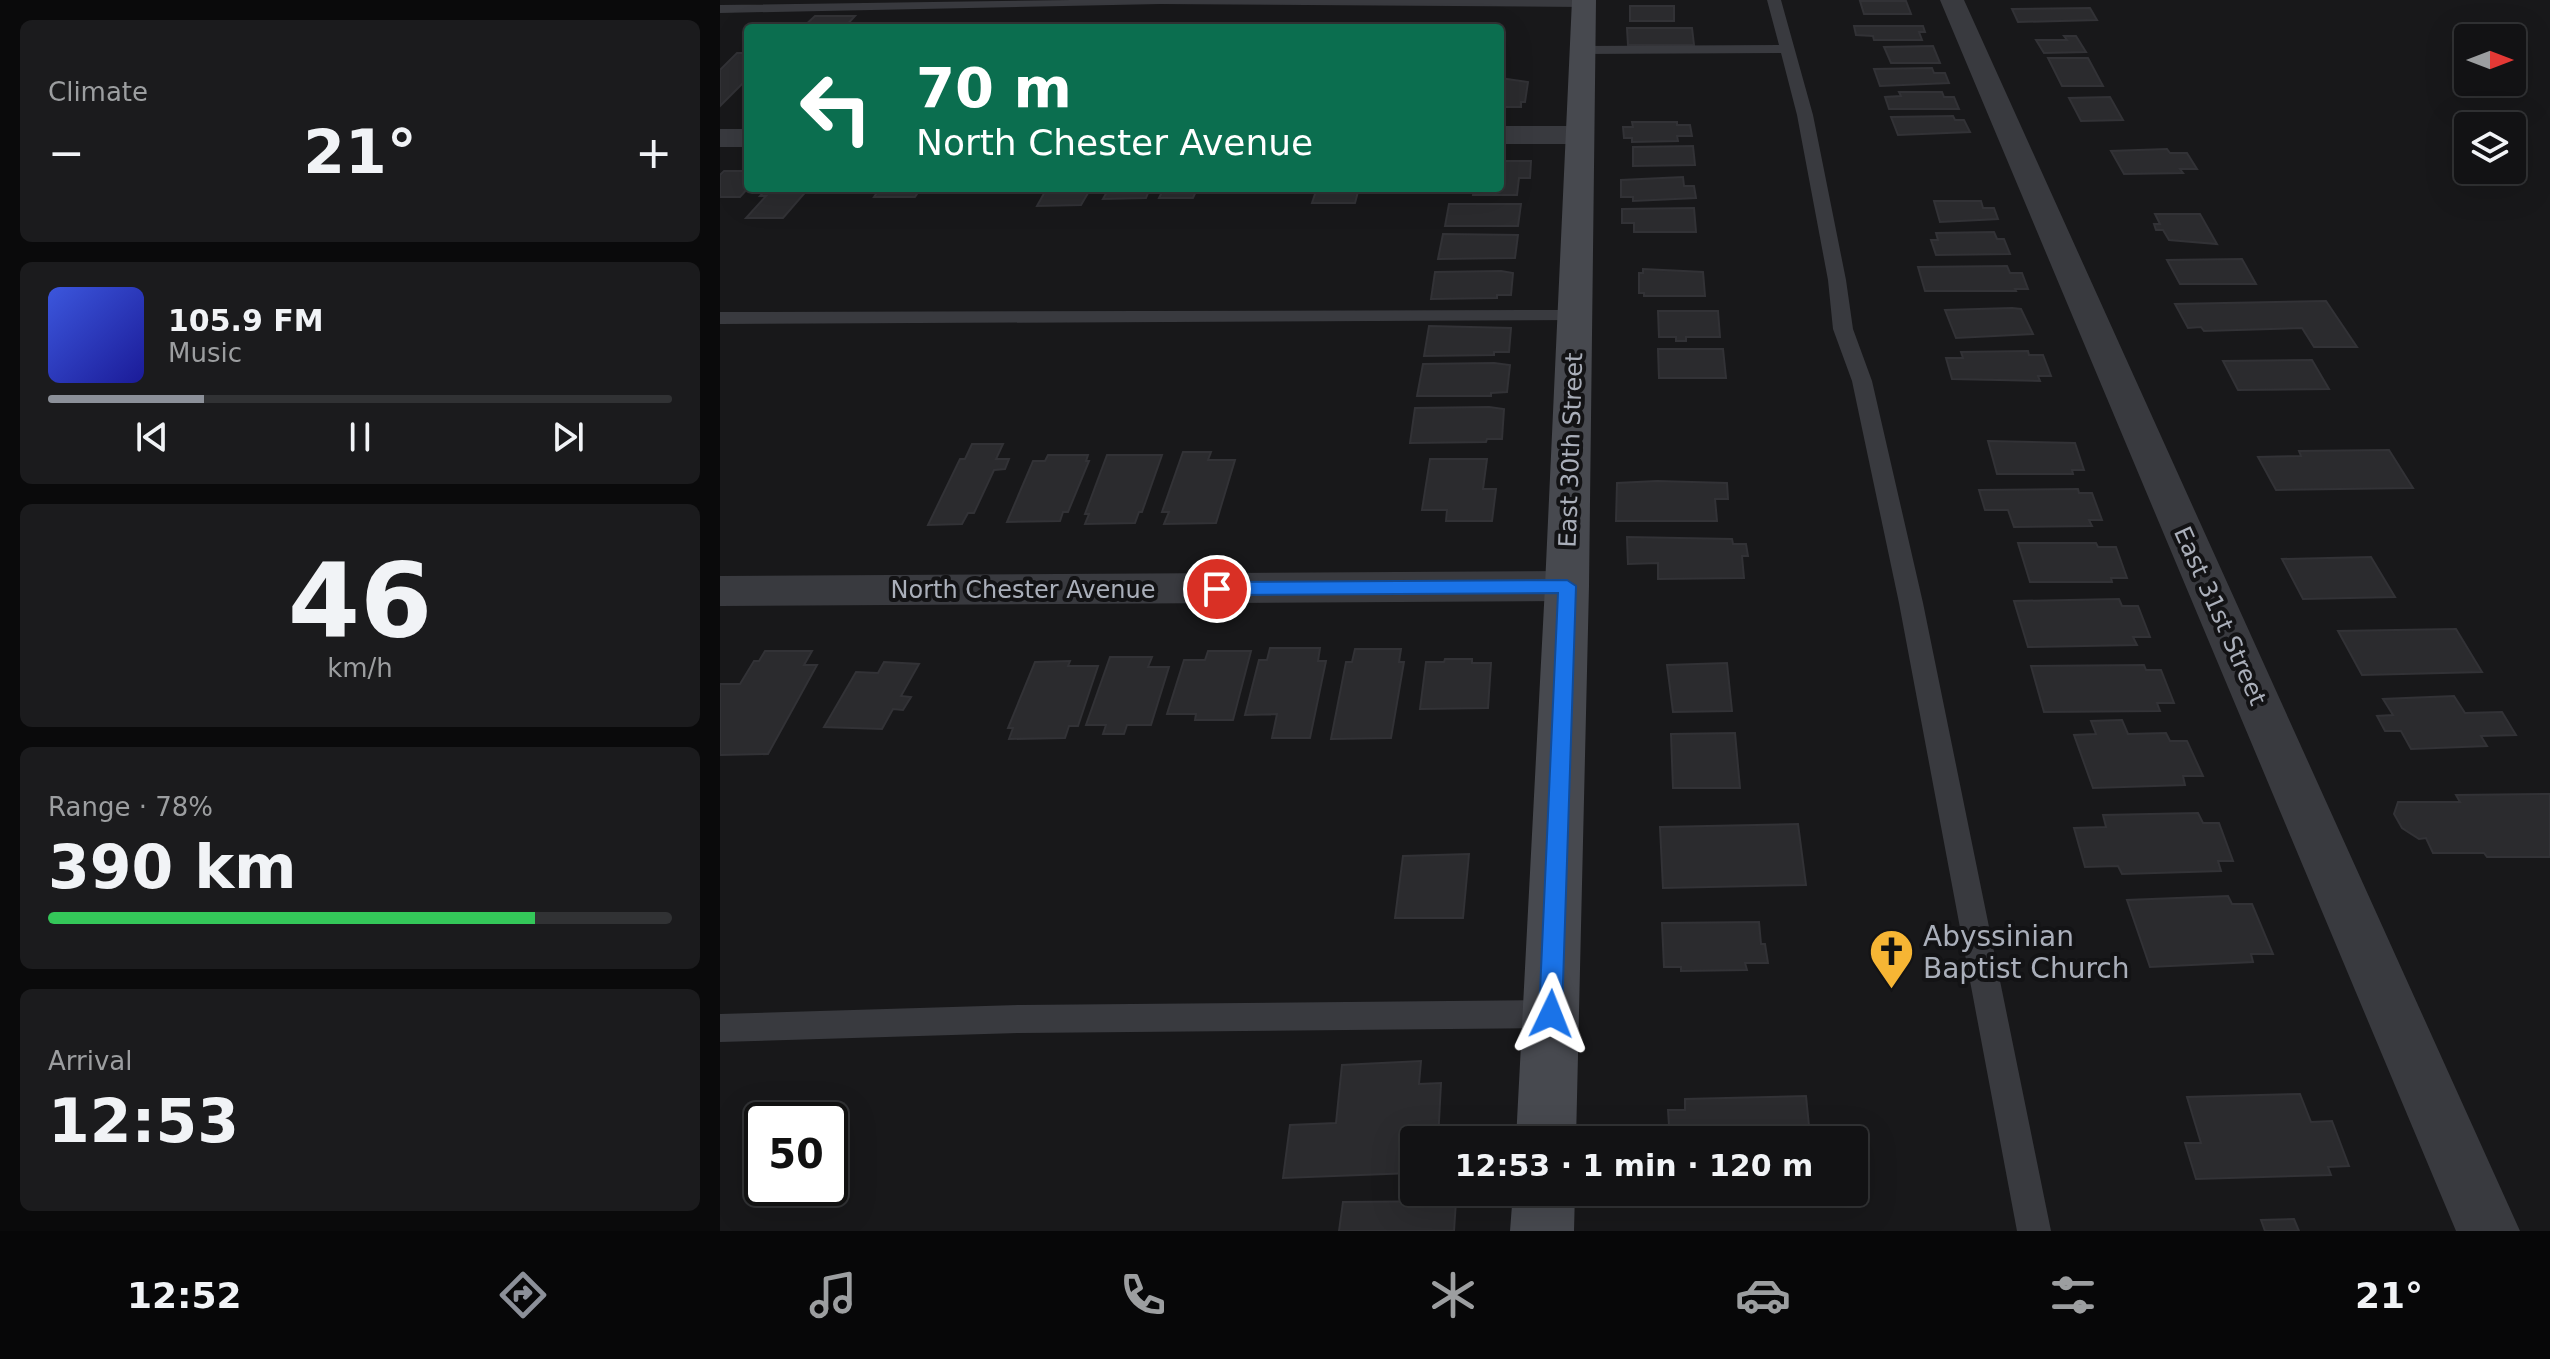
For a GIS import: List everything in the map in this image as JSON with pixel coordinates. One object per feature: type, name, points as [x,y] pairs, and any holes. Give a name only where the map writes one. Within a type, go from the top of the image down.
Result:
[{"type":"main road","name":"East 30th Street","points":[[1547,1126],[1567,586],[1584,1]]},
{"type":"main road","points":[[1542,1231],[1543,1206]]},
{"type":"street","name":"East 31st Street","points":[[1952,0],[2488,1231]]},
{"type":"street","points":[[1504,135],[1579,135]]},
{"type":"street","points":[[720,138],[744,138]]},
{"type":"street","name":"North Chester Avenue","points":[[720,591],[1567,586]]},
{"type":"lane","points":[[720,9],[1061,5],[1160,0],[1584,1]]},
{"type":"lane","points":[[1774,0],[1805,115],[1837,280],[1843,329],[1862,381],[1911,603],[2034,1231]]},
{"type":"lane","points":[[1581,50],[1789,49]]},
{"type":"lane","points":[[720,318],[1575,316]]},
{"type":"lane","points":[[720,1028],[1020,1019],[1551,1014]]},
{"type":"building","points":[[1860,1],[1906,1],[1911,14],[1864,14]]},
{"type":"building","points":[[1630,6],[1674,6],[1674,21],[1630,21]]},
{"type":"building","points":[[2090,8],[2097,20],[2018,22],[2012,9]]},
{"type":"building","points":[[815,16],[855,16],[848,24],[806,24]]},
{"type":"building","points":[[1854,26],[1923,26],[1925,32],[1919,32],[1922,40],[1874,40],[1873,36],[1856,35]]},
{"type":"building","points":[[1627,28],[1692,28],[1694,45],[1628,45]]},
{"type":"building","points":[[2064,36],[2076,36],[2086,52],[2044,53],[2036,40],[2067,40]]},
{"type":"building","points":[[1933,46],[1940,63],[1891,63],[1884,47]]},
{"type":"building","points":[[737,53],[744,53],[744,82],[720,106],[720,70]]},
{"type":"building","points":[[2048,58],[2088,58],[2103,86],[2062,86]]},
{"type":"building","points":[[1932,68],[1934,73],[1945,73],[1949,83],[1880,86],[1874,69]]},
{"type":"building","points":[[1504,79],[1528,82],[1525,102],[1521,102],[1521,107],[1504,107]]},
{"type":"building","points":[[1899,92],[1942,92],[1944,97],[1954,97],[1959,109],[1889,109],[1885,97],[1901,96]]},
{"type":"building","points":[[2110,97],[2123,120],[2081,121],[2069,98]]},
{"type":"building","points":[[1953,116],[1955,120],[1964,120],[1970,132],[1898,135],[1891,117]]},
{"type":"building","points":[[1632,122],[1690,125],[1692,136],[1677,136],[1678,141],[1632,142],[1632,138],[1624,138],[1623,127],[1633,127]]},
{"type":"building","points":[[1693,146],[1695,165],[1633,166],[1633,147]]},
{"type":"building","points":[[2167,149],[2170,153],[2187,153],[2197,169],[2180,169],[2183,173],[2124,174],[2111,151]]},
{"type":"building","points":[[1504,161],[1531,161],[1530,178],[1519,178],[1517,195],[1473,195],[1473,192],[1504,192]]},
{"type":"building","points":[[724,171],[744,171],[744,192],[740,197],[720,197],[720,175]]},
{"type":"building","points":[[1683,177],[1684,186],[1694,186],[1696,198],[1633,201],[1633,197],[1621,197],[1621,180]]},
{"type":"building","points":[[764,192],[806,192],[783,218],[746,218],[766,196],[760,196]]},
{"type":"building","points":[[877,192],[918,192],[915,197],[874,197]]},
{"type":"building","points":[[1045,192],[1089,192],[1081,205],[1037,206]]},
{"type":"building","points":[[1107,192],[1148,192],[1146,198],[1103,199]]},
{"type":"building","points":[[1162,192],[1196,192],[1193,198],[1159,198]]},
{"type":"building","points":[[1316,192],[1358,192],[1355,203],[1312,203]]},
{"type":"building","points":[[1934,201],[1981,201],[1983,208],[1994,208],[1998,219],[1940,222]]},
{"type":"building","points":[[1449,204],[1521,204],[1518,226],[1445,226]]},
{"type":"building","points":[[1694,208],[1696,232],[1634,232],[1634,223],[1622,223],[1622,209]]},
{"type":"building","points":[[2155,214],[2200,214],[2217,244],[2169,240],[2163,230],[2156,230],[2154,224],[2160,224]]},
{"type":"building","points":[[1994,232],[1997,239],[2004,239],[2010,254],[1936,255],[1931,240],[1938,240],[1936,233]]},
{"type":"building","points":[[1443,234],[1518,235],[1515,258],[1438,259]]},
{"type":"building","points":[[2242,259],[2256,284],[2180,284],[2167,260]]},
{"type":"building","points":[[2007,266],[2010,273],[2022,273],[2028,289],[1925,291],[1918,267]]},
{"type":"building","points":[[1643,269],[1703,272],[1705,296],[1644,296],[1644,293],[1639,293],[1639,273],[1643,273]]},
{"type":"building","points":[[1435,272],[1513,273],[1511,295],[1431,299]]},
{"type":"building","points":[[2326,301],[2357,347],[2314,347],[2302,328],[2204,331],[2201,327],[2188,328],[2175,304]]},
{"type":"building","points":[[2021,309],[2033,334],[1956,338],[1945,310]]},
{"type":"building","points":[[1658,311],[1718,311],[1720,337],[1686,337],[1686,341],[1676,341],[1676,337],[1659,337]]},
{"type":"building","points":[[1429,326],[1511,328],[1509,352],[1424,356]]},
{"type":"building","points":[[1658,349],[1723,349],[1726,378],[1659,378]]},
{"type":"building","points":[[2028,351],[2029,355],[2043,355],[2051,376],[2038,376],[2040,381],[1952,379],[1946,358],[1963,358],[1961,352]]},
{"type":"building","points":[[2312,360],[2329,389],[2238,390],[2223,361]]},
{"type":"building","points":[[1423,364],[1510,365],[1507,392],[1491,393],[1491,396],[1417,396]]},
{"type":"building","points":[[1415,408],[1504,409],[1502,439],[1410,443]]},
{"type":"building","points":[[1988,441],[2075,443],[2084,470],[2072,470],[2073,474],[1997,474]]},
{"type":"building","points":[[972,444],[1003,444],[996,459],[1009,459],[1005,469],[994,470],[974,513],[968,513],[962,524],[928,525],[960,459],[965,459]]},
{"type":"building","points":[[2389,450],[2413,488],[2276,490],[2258,457],[2301,456],[2299,451]]},
{"type":"building","points":[[1183,452],[1211,452],[1208,460],[1235,460],[1216,523],[1164,524],[1169,512],[1162,512]]},
{"type":"building","points":[[1048,455],[1088,455],[1086,461],[1089,461],[1068,512],[1063,512],[1060,521],[1007,522],[1033,461],[1045,461]]},
{"type":"building","points":[[1107,455],[1162,455],[1142,512],[1139,512],[1135,523],[1085,524],[1089,514],[1085,514]]},
{"type":"building","points":[[1430,459],[1487,459],[1483,489],[1496,489],[1492,521],[1446,521],[1447,510],[1422,510]]},
{"type":"building","points":[[1617,483],[1727,483],[1728,499],[1715,499],[1717,521],[1616,521]]},
{"type":"building","points":[[2078,489],[2079,493],[2092,493],[2102,520],[2089,520],[2092,526],[2014,527],[2008,510],[1985,510],[1979,490]]},
{"type":"building","points":[[1627,537],[1732,539],[1733,544],[1746,544],[1748,556],[1742,556],[1744,578],[1658,579],[1658,563],[1628,564]]},
{"type":"building","points":[[2018,543],[2096,543],[2098,547],[2116,547],[2127,578],[2111,578],[2112,582],[2030,582]]},
{"type":"building","points":[[2371,557],[2395,597],[2303,599],[2282,559]]},
{"type":"building","points":[[2119,599],[2122,606],[2138,606],[2150,637],[2133,637],[2137,645],[2028,647],[2014,601]]},
{"type":"building","points":[[2456,629],[2482,672],[2362,675],[2338,631]]},
{"type":"building","points":[[1270,648],[1320,648],[1318,661],[1326,661],[1310,738],[1272,738],[1277,714],[1245,715],[1259,660],[1267,660]]},
{"type":"building","points":[[1355,649],[1401,649],[1399,662],[1404,662],[1391,738],[1331,739],[1346,662],[1352,662]]},
{"type":"building","points":[[765,651],[812,651],[804,665],[817,665],[768,754],[720,755],[720,684],[740,684],[754,661],[759,661]]},
{"type":"building","points":[[1208,651],[1251,651],[1233,720],[1195,720],[1196,714],[1167,714],[1184,660],[1205,660]]},
{"type":"building","points":[[1110,657],[1152,657],[1148,667],[1169,667],[1151,725],[1127,725],[1124,734],[1103,734],[1106,725],[1086,725]]},
{"type":"building","points":[[1445,659],[1491,663],[1488,708],[1420,709],[1426,662],[1444,662]]},
{"type":"building","points":[[1070,661],[1068,666],[1098,666],[1078,726],[1069,726],[1065,738],[1009,739],[1013,728],[1008,728],[1035,662]]},
{"type":"building","points":[[884,662],[919,664],[901,696],[911,697],[903,710],[893,709],[882,729],[824,727],[856,672],[878,673]]},
{"type":"building","points":[[1727,663],[1732,711],[1673,712],[1667,665]]},
{"type":"building","points":[[2144,665],[2146,670],[2161,670],[2174,703],[2157,703],[2160,711],[2044,712],[2031,666]]},
{"type":"building","points":[[2454,696],[2465,713],[2502,712],[2516,735],[2481,736],[2487,746],[2411,749],[2401,731],[2385,731],[2377,716],[2393,715],[2383,699]]},
{"type":"building","points":[[2122,720],[2128,734],[2166,733],[2170,741],[2187,741],[2203,776],[2183,776],[2185,785],[2093,788],[2074,735],[2096,734],[2091,721]]},
{"type":"building","points":[[1735,733],[1740,788],[1673,788],[1671,734]]},
{"type":"building","points":[[2550,794],[2550,857],[2433,853],[2426,838],[2419,839],[2402,828],[2394,814],[2398,802],[2460,802],[2456,795]]},
{"type":"building","points":[[2198,813],[2203,823],[2219,823],[2233,861],[2218,861],[2221,871],[2122,874],[2118,866],[2085,867],[2074,828],[2106,827],[2103,815]]},
{"type":"building","points":[[1798,824],[1806,885],[1663,888],[1660,827]]},
{"type":"building","points":[[1469,854],[1463,918],[1395,918],[1403,856]]},
{"type":"building","points":[[2228,896],[2232,904],[2252,904],[2273,954],[2251,954],[2253,962],[2150,967],[2127,900]]},
{"type":"building","points":[[1759,922],[1761,944],[1765,944],[1768,963],[1745,963],[1747,970],[1681,971],[1681,967],[1664,967],[1662,923]]},
{"type":"building","points":[[1421,1061],[1419,1084],[1441,1083],[1439,1126],[1400,1126],[1400,1173],[1283,1178],[1290,1125],[1336,1123],[1342,1065]]},
{"type":"building","points":[[2300,1094],[2311,1122],[2332,1121],[2349,1166],[2328,1167],[2331,1175],[2196,1179],[2185,1143],[2201,1143],[2187,1097]]},
{"type":"building","points":[[1806,1096],[1809,1126],[1669,1126],[1668,1110],[1685,1110],[1685,1099]]},
{"type":"building","points":[[1400,1201],[1400,1206],[1456,1206],[1454,1231],[1339,1231],[1343,1202]]},
{"type":"building","points":[[2294,1219],[2299,1231],[2265,1231],[2261,1220]]},
{"type":"place","name":"Abyssinian Baptist Church","points":[[1892,991]]},
{"type":"route","points":[[1217,589],[1567,586],[1551,1014]]}]
